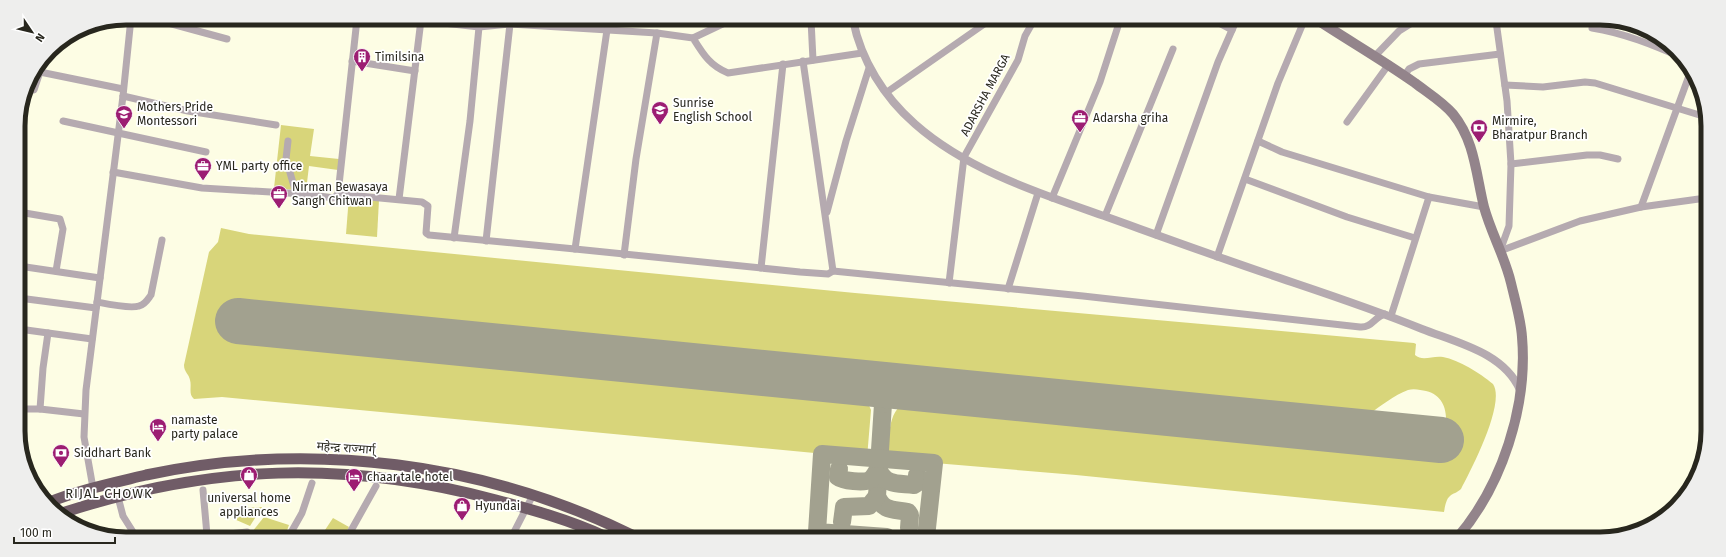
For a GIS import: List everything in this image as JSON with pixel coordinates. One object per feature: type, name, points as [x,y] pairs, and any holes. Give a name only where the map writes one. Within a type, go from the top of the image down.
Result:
[{"type":"highway","name":"महेन्द्र राज्मार्ग्","points":[[54,500],[93,488],[190,467],[248,460],[286,458],[400,465],[452,474],[533,495],[571,507],[627,532]]},
{"type":"highway","points":[[66,512],[118,497],[202,479],[283,472],[315,472],[381,477],[426,483],[559,518],[594,532]]},
{"type":"main road","points":[[1332,25],[1441,102],[1462,126],[1473,156],[1484,207],[1511,282],[1522,336],[1522,393],[1516,421],[1501,464],[1480,505],[1461,532]]},
{"type":"street","points":[[93,488],[84,437],[84,414],[130,25]]},
{"type":"street","points":[[175,25],[226,39]]},
{"type":"street","points":[[113,172],[202,188],[296,193],[334,198],[338,194],[356,25]]},
{"type":"street","points":[[398,199],[420,25]]},
{"type":"street","points":[[463,25],[480,27],[500,25]]},
{"type":"street","points":[[486,241],[510,25]]},
{"type":"street","points":[[526,25],[658,33],[693,38],[720,25]]},
{"type":"street","points":[[811,25],[813,60]]},
{"type":"street","points":[[854,25],[862,53],[869,68],[887,92],[914,124],[933,138],[964,157],[1000,176],[1038,193],[1217,257],[1388,315],[1490,357],[1507,370],[1515,379],[1522,393]]},
{"type":"street","points":[[887,92],[983,25]]},
{"type":"street","name":"ADARSHA MARGA","points":[[964,157],[1018,60],[1025,36],[1031,25]]},
{"type":"street","points":[[1052,198],[1100,82],[1118,25]]},
{"type":"street","points":[[1223,25],[1232,30]]},
{"type":"street","points":[[1156,235],[1218,62],[1234,25]]},
{"type":"street","points":[[1217,257],[1278,83],[1302,25]]},
{"type":"street","points":[[1375,56],[1399,31],[1409,25]]},
{"type":"street","points":[[1496,25],[1510,131],[1511,164],[1509,226],[1500,251]]},
{"type":"street","points":[[454,238],[470,121],[480,27]]},
{"type":"street","points":[[1592,28],[1610,31],[1641,40],[1668,52]]},
{"type":"street","points":[[575,249],[607,30]]},
{"type":"street","points":[[624,254],[636,159],[658,33]]},
{"type":"street","points":[[693,38],[716,68],[728,73],[862,53]]},
{"type":"street","points":[[1105,216],[1173,49]]},
{"type":"street","points":[[1404,76],[1410,69],[1419,64],[1500,54]]},
{"type":"street","points":[[352,61],[414,71]]},
{"type":"street","points":[[803,61],[833,271]]},
{"type":"street","points":[[761,268],[783,64]]},
{"type":"street","points":[[1347,122],[1389,64]]},
{"type":"street","points":[[826,216],[846,141],[869,68]]},
{"type":"street","points":[[43,69],[188,111],[276,125]]},
{"type":"street","points":[[1641,208],[1688,77]]},
{"type":"street","points":[[32,90],[34,90],[37,78]]},
{"type":"street","points":[[1505,85],[1543,87],[1589,82],[1700,115]]},
{"type":"street","points":[[63,121],[206,152]]},
{"type":"street","points":[[288,141],[286,159],[296,193]]},
{"type":"street","points":[[1258,142],[1282,152],[1430,197],[1484,207]]},
{"type":"street","points":[[1511,164],[1587,155],[1600,155],[1618,159]]},
{"type":"street","points":[[949,283],[964,157]]},
{"type":"street","points":[[1245,179],[1347,217],[1415,238]]},
{"type":"street","points":[[1008,289],[1038,193]]},
{"type":"street","points":[[338,194],[426,203],[428,210],[426,233],[430,235],[454,238],[828,274],[833,271],[1366,328],[1378,317],[1388,315]]},
{"type":"street","points":[[1388,315],[1430,197]]},
{"type":"street","points":[[1500,251],[1580,221],[1641,208],[1701,199]]},
{"type":"street","points":[[25,213],[60,219],[63,229],[56,271]]},
{"type":"street","points":[[25,299],[96,305],[141,306],[151,295],[162,240]]},
{"type":"street","points":[[25,267],[100,278]]},
{"type":"street","points":[[25,330],[92,339]]},
{"type":"street","points":[[40,409],[43,368],[48,333]]},
{"type":"street","points":[[25,409],[40,409],[84,414]]},
{"type":"street","points":[[291,532],[302,513],[312,482]]},
{"type":"street","points":[[350,532],[376,486]]},
{"type":"street","points":[[203,490],[207,532]]},
{"type":"street","points":[[514,532],[528,509],[533,495]]},
{"type":"street","points":[[118,497],[123,516],[133,532]]},
{"type":"shaded area","points":[[281,125],[314,129],[310,156],[339,159],[338,170],[309,166],[306,191],[274,188]]},
{"type":"shaded area","points":[[349,196],[379,200],[377,237],[346,234]]},
{"type":"shaded area","points":[[221,228],[249,234],[855,293],[1414,343],[1416,344],[1415,355],[1418,357],[1443,357],[1456,361],[1476,371],[1488,380],[1493,384],[1496,393],[1495,406],[1486,436],[1472,467],[1461,489],[1449,497],[1444,512],[1076,475],[887,459],[889,432],[893,416],[904,403],[912,400],[1442,452],[1446,425],[1444,408],[1441,401],[1435,395],[1417,389],[1408,390],[1398,395],[1369,414],[235,303],[233,333],[859,395],[867,401],[871,410],[867,458],[222,397],[194,399],[191,395],[190,380],[184,365],[209,252],[218,242]]},
{"type":"shaded area","points":[[262,507],[250,526],[234,519],[237,508]]},
{"type":"shaded area","points":[[264,517],[289,525],[286,532],[252,532]]},
{"type":"shaded area","points":[[333,518],[349,527],[346,532],[324,532]]},
{"type":"taxiway","points":[[864,383],[877,391],[883,404],[877,496],[882,505],[890,509],[908,512],[910,515],[909,528]]},
{"type":"taxiway","points":[[883,404],[887,396],[893,391],[900,388],[909,387]]},
{"type":"taxiway","points":[[817,532],[822,454],[934,463],[927,532]]},
{"type":"taxiway","points":[[839,469],[838,477],[844,480],[854,481],[870,480],[878,469],[888,481],[897,484],[914,485],[917,483],[917,475]]},
{"type":"taxiway","points":[[842,522],[844,507],[869,506],[877,496]]},
{"type":"runway","points":[[238,321],[1441,440]]},
{"type":"place","name":"Timilsina","points":[[362,72]]},
{"type":"place","name":"Sunrise English School","points":[[660,125]]},
{"type":"place","name":"Mothers Pride Montessori","points":[[124,129]]},
{"type":"place","name":"Adarsha griha","points":[[1080,133]]},
{"type":"place","name":"Mirmire, Bharatpur Branch","points":[[1479,143]]},
{"type":"place","name":"YML party office","points":[[203,181]]},
{"type":"place","name":"Nirman Bewasaya Sangh Chitwan","points":[[279,209]]},
{"type":"place","name":"namaste party palace","points":[[158,442]]},
{"type":"place","name":"Siddhart Bank","points":[[61,468]]},
{"type":"place","name":"universal home appliances","points":[[249,490]]},
{"type":"place","name":"chaar tale hotel","points":[[354,492]]},
{"type":"place","name":"Hyundai","points":[[462,521]]},
{"type":"district","name":"RIJAL CHOWK","points":[[109,493]]}]
